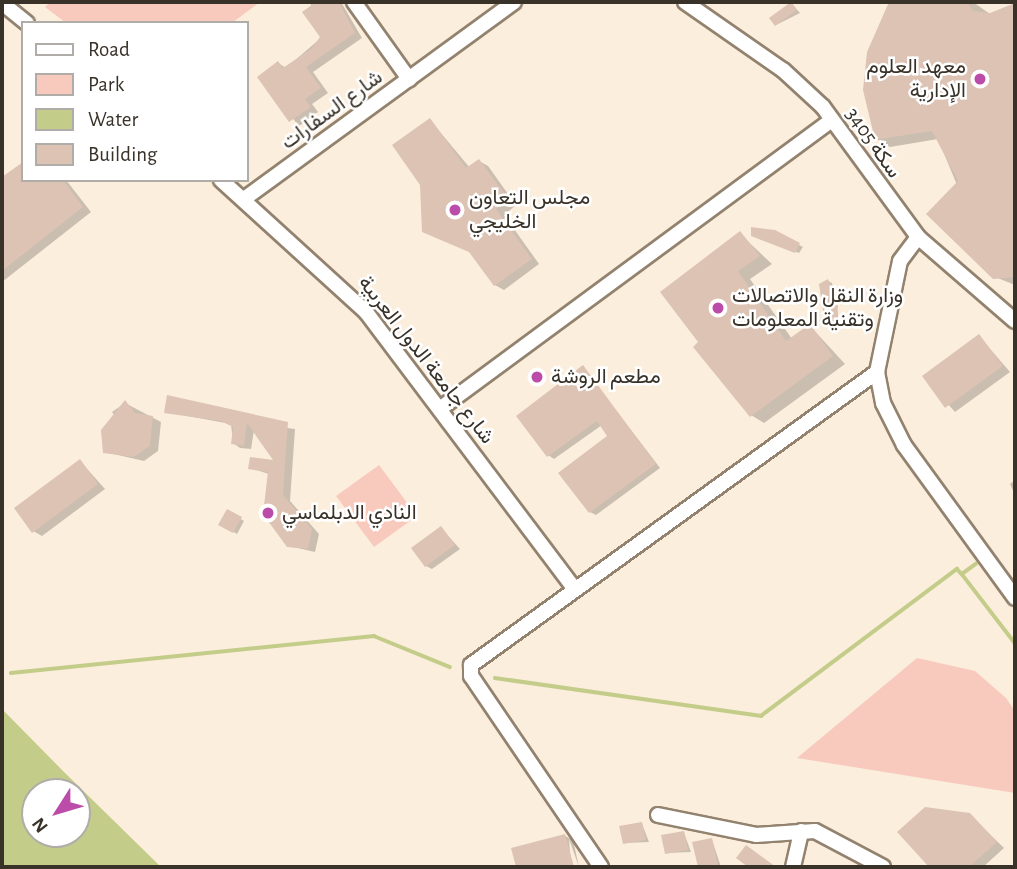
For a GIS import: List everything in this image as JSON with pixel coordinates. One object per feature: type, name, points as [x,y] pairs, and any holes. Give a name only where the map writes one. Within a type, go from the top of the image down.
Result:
[{"type":"street","name":"شارع السفارات","points":[[354,2],[410,79]]},
{"type":"street","name":"شارع السفارات","points":[[244,199],[514,2]]},
{"type":"street","name":"سكة 3405","points":[[684,2],[783,70],[831,120],[918,236],[1015,321]]},
{"type":"street","points":[[2,3],[24,21]]},
{"type":"street","points":[[441,408],[831,120]]},
{"type":"street","name":"شارع جامعة الدول العربية","points":[[224,182],[366,312],[441,408],[574,588]]},
{"type":"street","points":[[918,236],[900,261],[877,372],[883,403],[904,445],[1015,598]]},
{"type":"street","points":[[601,867],[471,676],[480,654],[877,372]]},
{"type":"street","points":[[658,815],[755,835],[815,831],[883,867]]},
{"type":"street","points":[[793,867],[801,831]]},
{"type":"green space","points":[[50,2],[260,2],[235,21],[63,21],[45,7]]},
{"type":"green space","points":[[379,465],[417,516],[374,547],[336,496]]},
{"type":"green space","points":[[917,658],[975,671],[1006,698],[1015,711],[1015,793],[797,758]]},
{"type":"water","points":[[2,709],[70,778],[21,778],[21,848],[91,848],[91,798],[161,867],[2,867]]},
{"type":"building","points":[[316,2],[339,2],[355,33],[306,67],[321,88],[305,99],[311,107],[289,122],[257,77],[278,61],[283,68],[311,49],[320,37],[302,12]]},
{"type":"building","points":[[791,2],[797,10],[775,26],[769,18]]},
{"type":"building","points":[[889,2],[967,2],[973,11],[990,13],[1015,3],[1015,277],[993,279],[926,214],[958,181],[932,131],[875,140],[863,90],[867,52]]},
{"type":"building","points":[[430,118],[466,168],[479,159],[509,200],[496,209],[532,259],[494,286],[469,252],[422,232],[420,185],[392,145]]},
{"type":"building","points":[[21,163],[21,182],[64,182],[83,207],[2,271],[2,177]]},
{"type":"building","points":[[751,227],[775,230],[800,243],[795,253],[751,236]]},
{"type":"building","name":"وزارة النقل والاتصالات وتقنية المعلومات","points":[[740,231],[760,256],[738,271],[786,341],[810,324],[833,356],[750,417],[693,347],[698,342],[660,292]]},
{"type":"building","points":[[828,279],[838,306],[837,325],[825,324],[819,284]]},
{"type":"building","points":[[979,334],[1003,366],[945,408],[922,376]]},
{"type":"building","points":[[583,365],[656,464],[589,513],[558,473],[607,436],[597,421],[547,457],[516,416]]},
{"type":"building","points":[[167,395],[288,422],[283,495],[312,529],[308,549],[287,547],[263,514],[268,472],[248,469],[250,457],[273,460],[247,423],[244,446],[231,444],[233,427],[221,421],[164,413]]},
{"type":"building","points":[[125,400],[135,413],[153,416],[150,446],[134,457],[103,453],[101,430]]},
{"type":"building","points":[[80,459],[98,484],[32,533],[14,508]]},
{"type":"building","points":[[227,509],[242,517],[233,533],[218,525]]},
{"type":"building","points":[[441,526],[455,545],[425,567],[411,548]]},
{"type":"building","points":[[925,807],[970,813],[997,842],[969,867],[929,867],[897,832]]},
{"type":"building","points":[[642,822],[646,840],[623,844],[619,826]]},
{"type":"building","points":[[684,831],[688,850],[665,854],[661,835]]},
{"type":"building","points":[[565,834],[574,867],[516,867],[511,848]]},
{"type":"building","points":[[712,838],[718,866],[698,867],[692,842]]},
{"type":"building","points":[[746,845],[776,867],[748,867],[736,858]]},
{"type":"waterway","points":[[495,678],[761,716],[957,569],[962,574],[976,564]]},
{"type":"waterway","points":[[962,574],[1015,643]]},
{"type":"waterway","points":[[11,673],[374,636],[450,667]]},
{"type":"place","name":"معهد العلوم الإدارية","points":[[980,79]]},
{"type":"place","name":"مجلس التعاون الخليجي","points":[[455,210]]},
{"type":"place","name":"وزارة النقل والاتصالات وتقنية المعلومات","points":[[718,308]]},
{"type":"place","name":"مطعم الروشة","points":[[537,377]]},
{"type":"place","name":"النادي الدبلماسي","points":[[268,513]]}]
